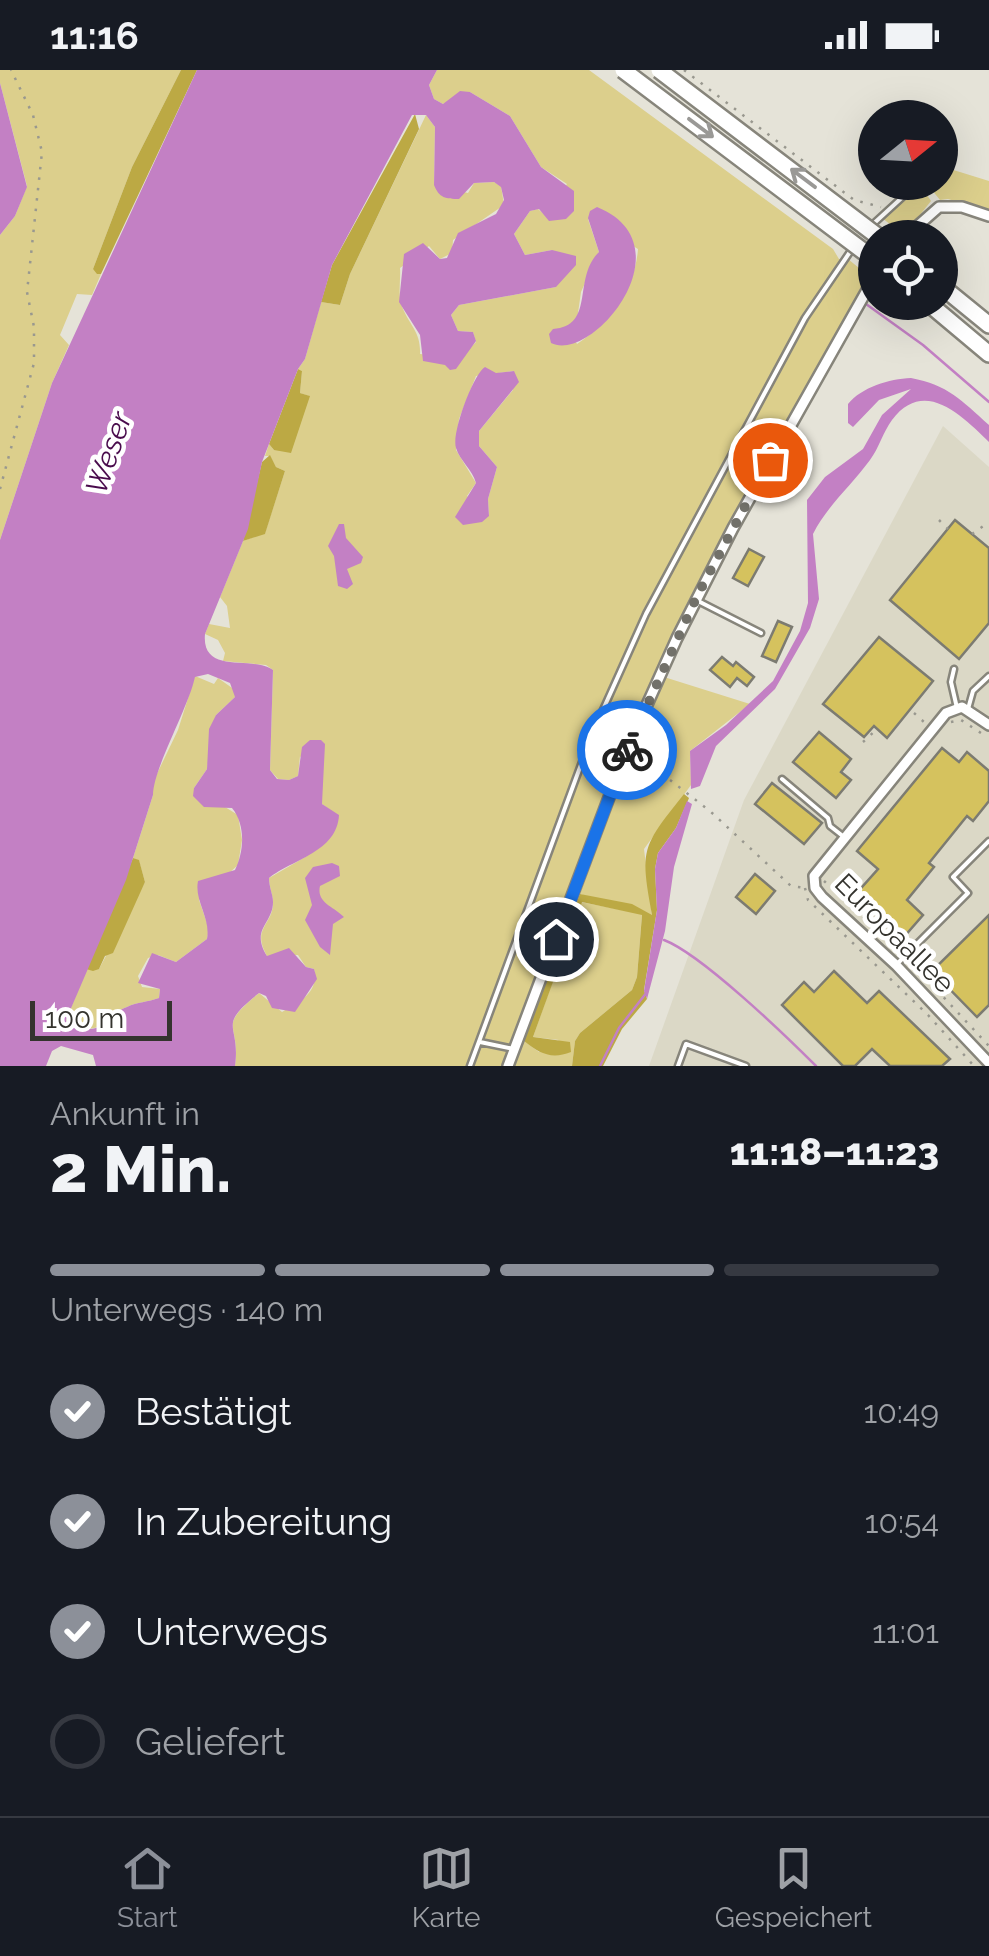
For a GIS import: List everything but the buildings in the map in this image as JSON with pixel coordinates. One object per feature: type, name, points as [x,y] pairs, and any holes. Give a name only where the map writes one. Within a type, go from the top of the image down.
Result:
[{"type":"highway","points":[[623,70],[858,247]]},
{"type":"highway","points":[[659,70],[858,221]]},
{"type":"highway","points":[[958,300],[989,325]]},
{"type":"highway","points":[[948,320],[989,354]]},
{"type":"street","points":[[924,220],[939,207],[962,207],[989,216]]},
{"type":"street","points":[[508,1066],[628,746],[696,600],[858,307]]},
{"type":"street","points":[[814,883],[844,836],[931,729],[963,708],[989,724]]},
{"type":"street","name":"Europaallee","points":[[814,883],[989,1063]]},
{"type":"lane","points":[[470,1066],[593,732],[646,614],[822,290],[897,200]]},
{"type":"lane","points":[[696,600],[760,632]]},
{"type":"lane","points":[[954,670],[951,682],[963,708]]},
{"type":"lane","points":[[963,708],[989,676]]},
{"type":"lane","points":[[984,682],[989,687]]},
{"type":"lane","points":[[782,780],[844,836]]},
{"type":"lane","points":[[896,965],[968,893],[953,877],[989,842]]},
{"type":"lane","points":[[480,1042],[514,1050]]},
{"type":"lane","points":[[678,1066],[686,1044],[746,1066]]},
{"type":"path","points":[[0,489],[34,364],[34,327],[27,292],[42,152],[32,115],[11,70]]},
{"type":"path","points":[[684,70],[854,200],[887,208]]},
{"type":"path","points":[[939,520],[948,529]]},
{"type":"path","points":[[972,534],[989,522]]},
{"type":"path","points":[[914,713],[931,729]]},
{"type":"path","points":[[951,722],[962,720],[987,736]]},
{"type":"path","points":[[863,742],[877,729]]},
{"type":"path","points":[[628,746],[710,812],[791,886],[814,883],[905,956],[989,1046]]},
{"type":"path","points":[[814,883],[808,900],[928,1015],[974,1066]]},
{"type":"shaded area","points":[[0,70],[181,70],[132,167],[93,269],[101,274],[92,295],[77,294],[60,335],[69,345],[52,383],[0,540],[0,235],[15,216],[27,186]]},
{"type":"shaded area","points":[[181,70],[197,70],[101,274],[97,274],[93,269],[132,167]]},
{"type":"shaded area","points":[[437,70],[589,70],[833,249],[839,259],[848,259],[858,267],[858,295],[677,631],[505,1066],[235,1066],[234,1020],[246,1005],[259,993],[282,1012],[307,995],[314,984],[314,969],[306,967],[298,955],[267,956],[261,939],[272,910],[269,878],[307,856],[330,810],[322,804],[322,795],[300,756],[298,776],[278,779],[270,770],[273,670],[266,665],[223,661],[225,653],[218,640],[205,634],[209,624],[230,628],[227,606],[220,597],[243,541],[265,533],[285,471],[265,456],[269,444],[274,450],[309,396],[300,393],[302,371],[298,369],[305,359],[321,302],[340,305],[350,274],[426,115],[435,127],[434,185],[468,193],[474,183],[494,182],[501,186],[504,205],[453,240],[452,253],[440,259],[429,246],[400,268],[401,304],[417,335],[420,354],[460,358],[476,342],[473,332],[458,331],[451,315],[459,305],[556,287],[552,250],[525,255],[514,234],[530,211],[538,209],[546,216],[567,184],[541,167],[510,116],[470,92],[443,104],[434,99],[429,85]],"holes":[[[588,219],[638,249],[632,278],[619,303],[577,344],[568,328],[577,320],[581,292],[599,252]],[[514,371],[513,390],[479,431],[479,446],[497,467],[488,499],[489,516],[467,496],[476,483],[456,450],[459,419],[476,376]]]},
{"type":"shaded area","points":[[415,114],[419,129],[350,274],[340,305],[321,302],[332,265]]},
{"type":"shaded area","points":[[958,171],[989,181],[989,211],[951,200],[958,200]]},
{"type":"shaded area","points":[[903,200],[931,201],[916,220],[882,218]]},
{"type":"shaded area","points":[[298,369],[302,371],[300,393],[310,396],[291,453],[274,450],[269,444]]},
{"type":"shaded area","points":[[943,426],[989,467],[989,1066],[649,1066],[744,800]]},
{"type":"shaded area","points":[[270,455],[276,467],[285,471],[265,534],[243,541],[262,462]]},
{"type":"shaded area","points":[[195,676],[214,684],[218,678],[235,690],[235,697],[216,715],[207,769],[194,788],[238,815],[242,840],[238,865],[199,900],[209,929],[207,939],[176,962],[158,955],[148,958],[138,976],[142,987],[160,989],[159,998],[127,1007],[90,1029],[68,1024],[86,969],[99,969],[145,882],[139,861],[133,858],[153,795],[153,782],[178,730]]},
{"type":"shaded area","points":[[664,677],[750,704],[690,751],[691,785],[644,849],[652,916],[580,894],[631,752]]},
{"type":"shaded area","points":[[684,794],[689,798],[676,828],[658,853],[655,869],[657,910],[644,990],[647,999],[622,1029],[603,1066],[572,1066],[580,1033],[632,990],[637,977],[642,915],[582,902],[533,1037],[570,1042],[571,1052],[551,1055],[535,1049],[524,1041],[580,894],[632,904],[652,915],[647,850],[659,826]]},
{"type":"shaded area","points":[[133,858],[139,860],[145,882],[113,953],[105,956],[99,969],[86,969]]},
{"type":"shaded area","points":[[581,902],[642,914],[637,977],[632,990],[580,1033],[572,1066],[514,1066],[524,1041],[539,1052],[559,1040],[533,1037]]},
{"type":"water","name":"Weser","points":[[197,70],[437,70],[429,85],[434,99],[443,104],[460,91],[470,92],[510,116],[541,167],[574,191],[574,211],[566,219],[549,221],[539,209],[530,211],[514,234],[525,255],[552,250],[576,256],[576,265],[556,287],[459,305],[451,315],[458,331],[473,332],[476,341],[456,369],[423,361],[420,335],[399,302],[404,254],[423,243],[440,259],[447,258],[458,233],[496,214],[504,200],[501,187],[494,182],[474,183],[459,199],[438,193],[434,185],[435,127],[426,115],[412,115],[332,265],[305,359],[262,462],[248,529],[205,634],[206,647],[220,660],[273,670],[270,770],[277,779],[298,776],[302,747],[310,740],[321,740],[325,744],[322,804],[339,815],[331,838],[269,878],[272,910],[261,933],[267,956],[289,948],[306,967],[314,969],[317,979],[295,1012],[272,1008],[266,996],[259,993],[246,1004],[234,1020],[235,1066],[96,1066],[93,1055],[61,1046],[52,1051],[46,1066],[0,1066],[0,540],[52,383]],"holes":[[[208,674],[230,683],[235,697],[216,715],[209,729],[207,769],[193,796],[204,807],[232,808],[241,830],[242,847],[235,870],[198,881],[207,939],[176,962],[152,953],[138,983],[160,989],[159,998],[127,1007],[96,1028],[69,1025],[66,1020],[126,880],[159,770],[195,677]]]},
{"type":"water","points":[[0,83],[27,187],[15,216],[0,235]]},
{"type":"water","points":[[597,207],[623,225],[635,247],[634,272],[624,297],[589,336],[569,345],[551,343],[549,334],[553,329],[575,319],[586,275],[599,252],[588,218]]},
{"type":"water","points":[[485,367],[496,373],[514,371],[519,382],[479,431],[479,446],[497,467],[488,499],[489,516],[482,522],[463,525],[455,517],[476,483],[458,453],[455,440],[464,404]]},
{"type":"water","points":[[911,378],[945,389],[962,401],[989,425],[989,442],[956,413],[931,401],[905,407],[892,420],[870,460],[813,534],[819,599],[810,628],[775,689],[716,746],[700,786],[691,789],[690,751],[726,725],[773,681],[800,631],[808,603],[807,500],[825,477],[863,449],[882,415],[911,389],[879,400],[853,427],[848,423],[848,404],[877,385]]},
{"type":"water","points":[[339,524],[344,524],[346,538],[363,557],[361,563],[347,569],[353,584],[347,589],[338,586],[334,556],[328,546]]},
{"type":"water","points":[[687,801],[692,804],[674,867],[665,931],[647,999],[644,991],[657,910],[658,853],[676,828]]},
{"type":"water","points":[[332,863],[339,866],[340,876],[320,886],[321,897],[344,917],[333,924],[330,955],[320,947],[305,920],[312,905],[305,878],[313,867]]},
{"type":"waterway","points":[[888,320],[989,402]]},
{"type":"waterway","points":[[664,940],[720,978],[816,1066]]},
{"type":"waterway","points":[[600,1066],[619,1028],[647,992]]},
{"type":"way so far","points":[[627,750],[698,594],[770,460]]},
{"type":"route","points":[[556,939],[627,750]]}]
